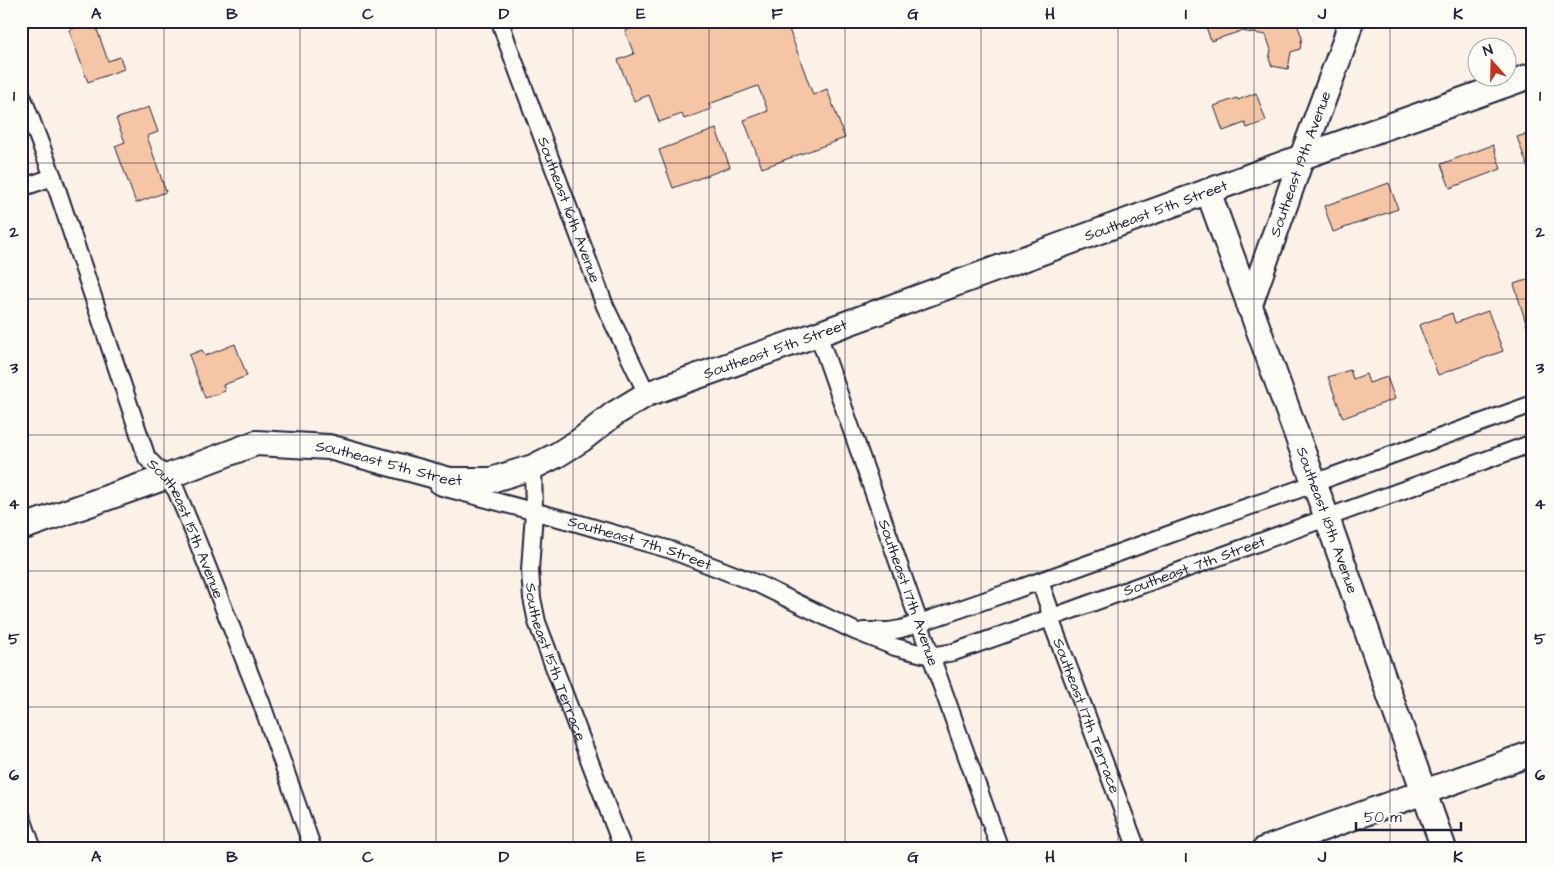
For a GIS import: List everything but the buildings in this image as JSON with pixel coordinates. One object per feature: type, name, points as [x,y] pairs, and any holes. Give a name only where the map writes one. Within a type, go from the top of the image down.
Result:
[{"type":"street","name":"Southeast 16th Avenue","points":[[500,21],[604,306],[647,394]]},
{"type":"street","name":"Southeast 19th Avenue","points":[[1249,307],[1351,21]]},
{"type":"street","name":"Southeast 5th Street","points":[[21,528],[256,443],[329,447],[450,480],[491,480],[533,467],[557,456],[614,414],[647,394],[1533,75]]},
{"type":"street","name":"Southeast 15th Avenue","points":[[21,93],[53,177],[147,458],[176,490],[261,702],[313,849]]},
{"type":"street","points":[[21,188],[53,177]]},
{"type":"street","name":"Southeast 18th Avenue","points":[[1208,191],[1327,518],[1444,849]]},
{"type":"street","name":"Southeast 17th Avenue","points":[[818,334],[930,656],[1000,849]]},
{"type":"street","name":"Southeast 7th Street","points":[[855,631],[889,631],[919,623],[1040,582],[1533,404]]},
{"type":"street","name":"Southeast 7th Street","points":[[420,472],[442,487],[671,550],[758,584],[855,631],[895,648],[930,656],[954,652],[1533,443]]},
{"type":"street","name":"Southeast 15th Terrace","points":[[533,467],[534,512],[530,570],[532,598],[537,622],[623,849]]},
{"type":"street","name":"Southeast 17th Terrace","points":[[1040,582],[1049,607],[1050,618],[1137,849]]},
{"type":"street","points":[[1265,849],[1533,753]]},
{"type":"street","points":[[21,815],[33,849]]}]
